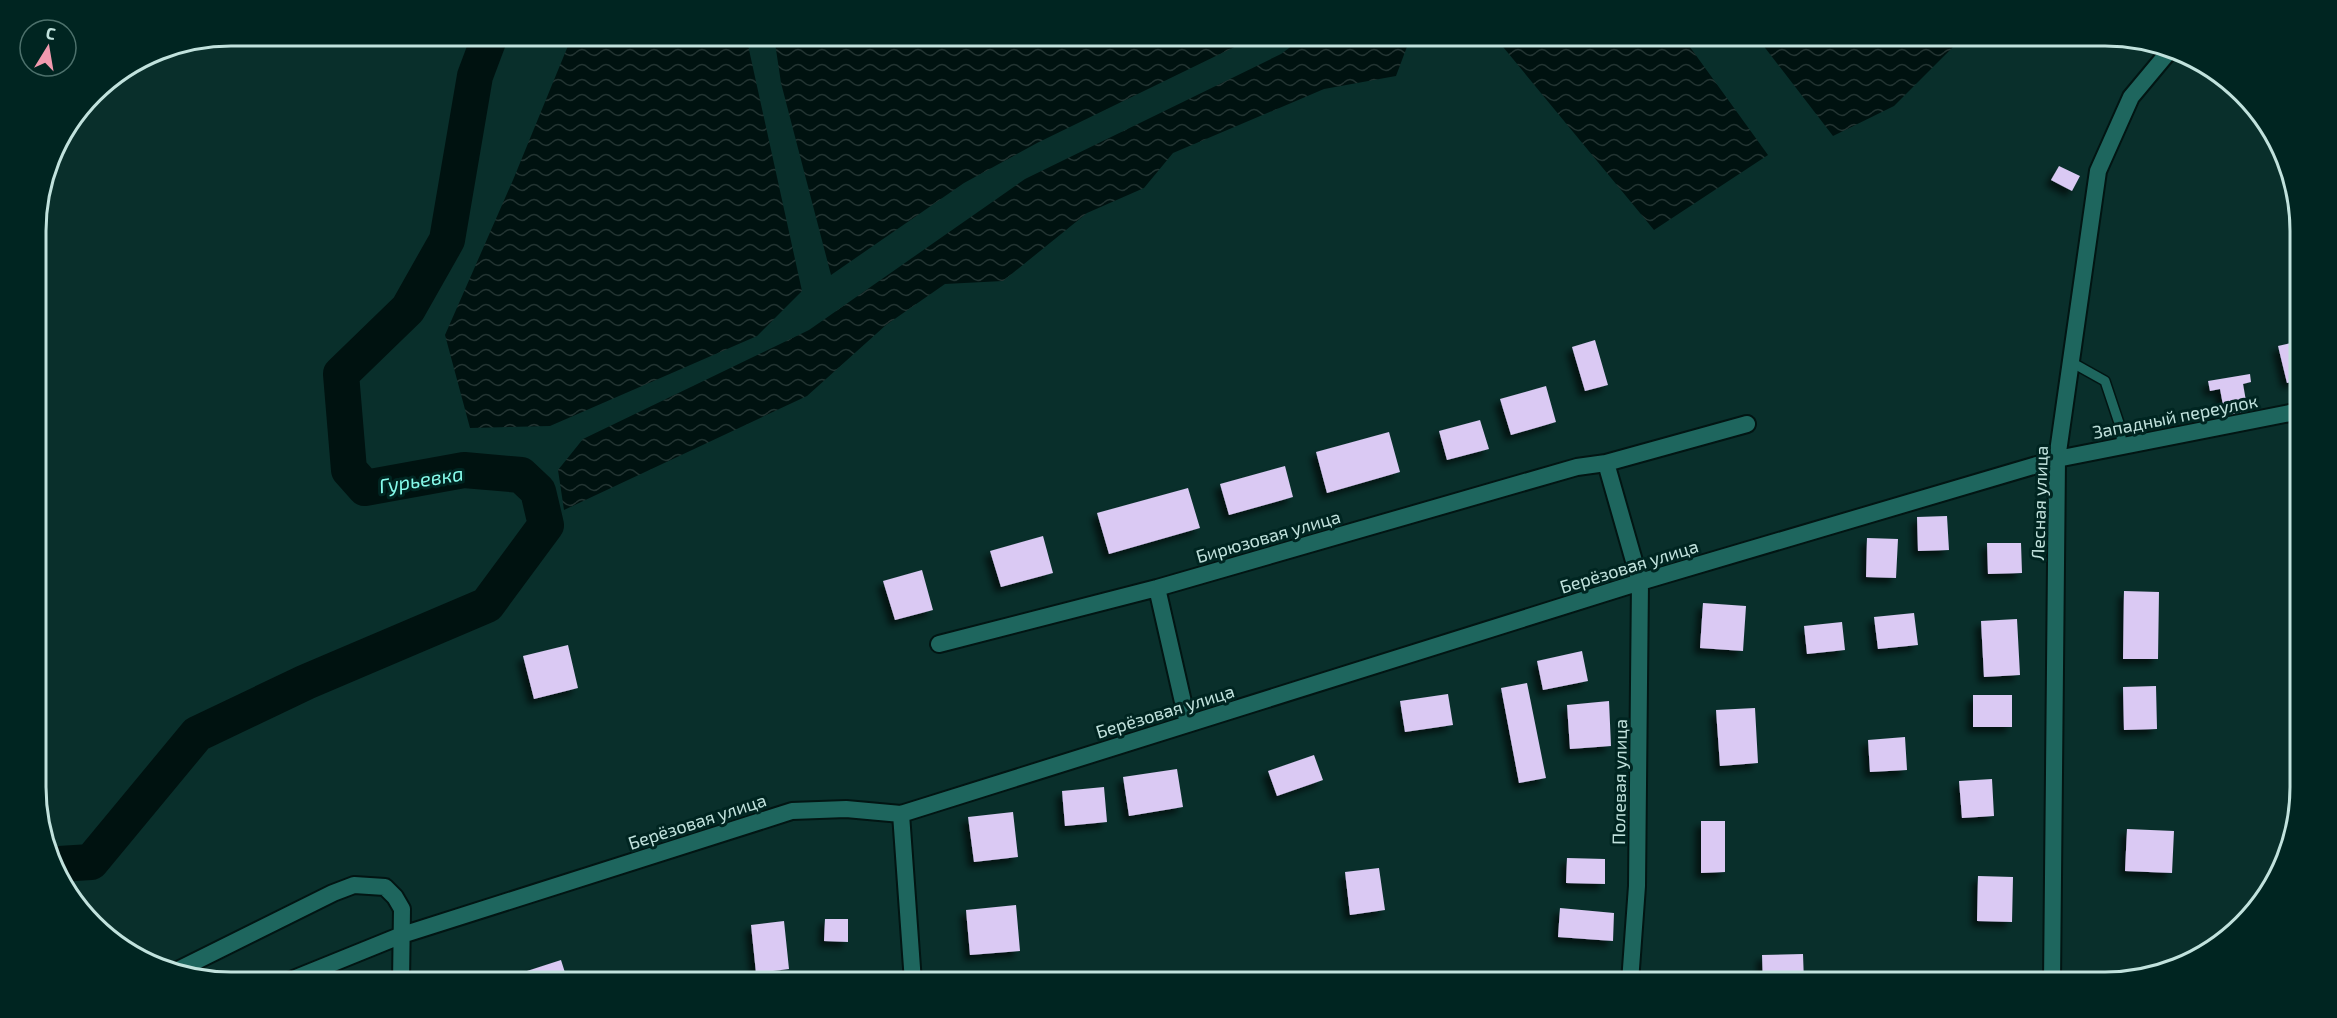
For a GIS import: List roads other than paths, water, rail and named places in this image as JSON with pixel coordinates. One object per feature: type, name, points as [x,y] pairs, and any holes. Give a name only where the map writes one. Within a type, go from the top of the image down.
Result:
[{"type":"street","name":"Лесная улица","points":[[2052,971],[2057,459],[2098,171],[2131,97],[2165,56]]},
{"type":"street","name":"Западный переулок","points":[[2057,459],[2290,413]]},
{"type":"street","name":"Бирюзовая улица","points":[[939,644],[1157,588],[1577,467],[1606,463],[1748,424]]},
{"type":"street","name":"Берёзовая улица","points":[[311,972],[402,935],[792,811],[846,809],[901,814],[1640,582],[2057,459]]},
{"type":"street","points":[[1606,463],[1640,582]]},
{"type":"street","name":"Полевая улица","points":[[1631,971],[1637,886],[1640,582]]},
{"type":"street","points":[[1157,588],[1188,724]]},
{"type":"street","points":[[901,814],[912,972]]},
{"type":"street","points":[[187,966],[333,893],[354,885],[385,887],[402,909],[401,972]]},
{"type":"lane","points":[[2071,362],[2105,381],[2120,426],[2122,447]]},
{"type":"water","points":[[568,46],[748,46],[802,291],[757,336],[550,426],[470,428],[445,335],[513,180]]},
{"type":"water","points":[[775,46],[1236,46],[1037,143],[964,183],[831,275],[781,83]]},
{"type":"water","points":[[1292,46],[1407,46],[1396,76],[1324,89],[1173,153],[1144,188],[1087,213],[1003,281],[945,284],[886,325],[807,396],[564,510],[558,470],[583,439],[809,330],[1025,179],[1281,54]]},
{"type":"water","points":[[1502,46],[1689,46],[1768,155],[1654,230]]},
{"type":"water","points":[[1764,46],[1954,46],[1894,106],[1833,136]]},
{"type":"waterway","name":"Гурьевка","points":[[64,864],[91,862],[197,734],[306,682],[487,605],[546,525],[538,491],[521,475],[464,470],[365,488],[349,470],[341,374],[408,309],[447,240],[475,76],[486,46]]}]
